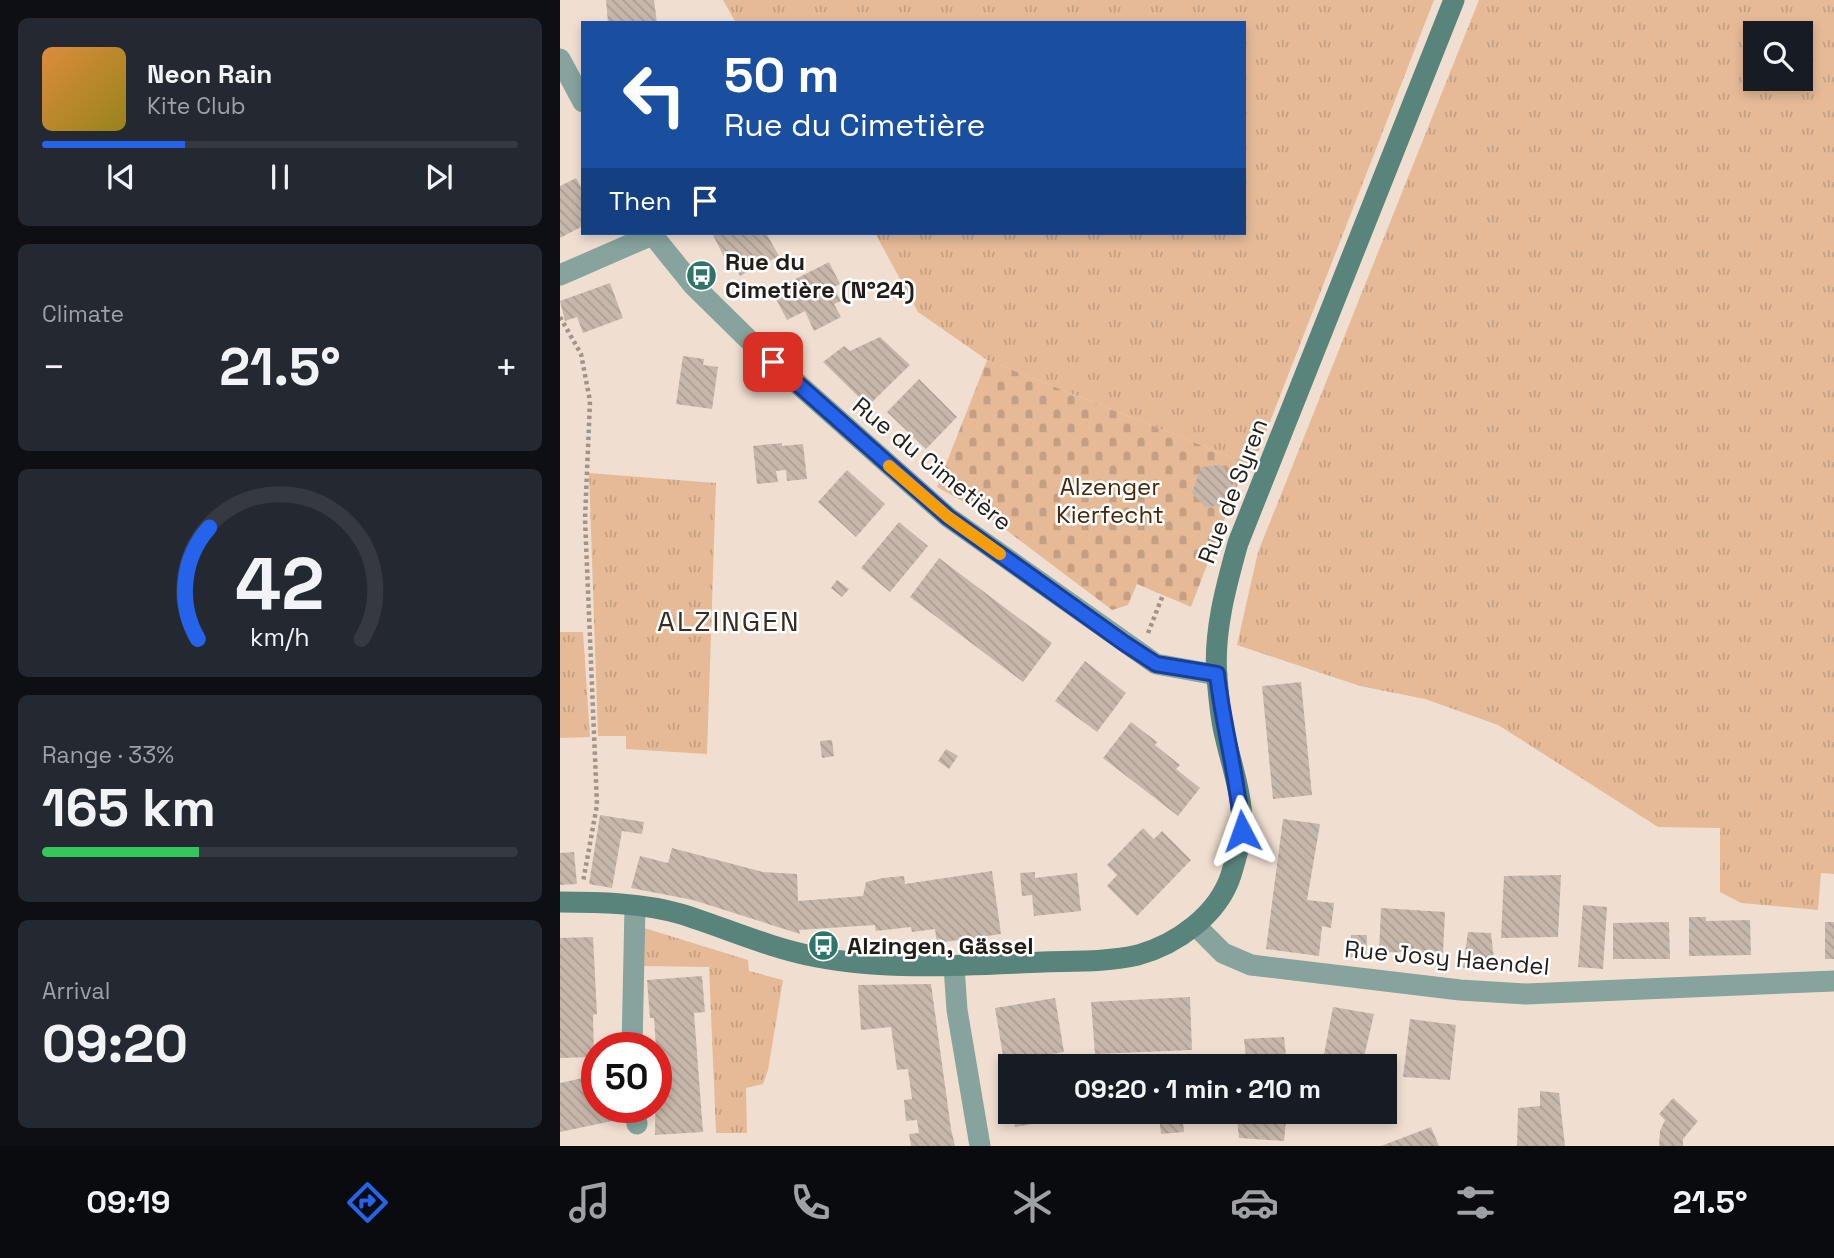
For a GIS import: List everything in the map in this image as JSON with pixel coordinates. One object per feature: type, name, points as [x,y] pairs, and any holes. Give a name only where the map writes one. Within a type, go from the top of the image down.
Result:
[{"type":"main road","name":"Rue de Syren","points":[[560,902],[635,906],[678,914],[768,946],[818,958],[885,965],[954,966],[1100,960],[1137,955],[1163,945],[1196,926],[1210,910],[1230,878],[1242,831],[1239,791],[1224,733],[1217,674],[1220,616],[1238,543],[1454,0]]},
{"type":"street","points":[[560,59],[581,98]]},
{"type":"street","points":[[560,275],[650,235]]},
{"type":"street","name":"Rue du Cimetière","points":[[653,235],[694,285],[754,345],[948,517],[1156,664],[1217,674]]},
{"type":"street","points":[[632,1032],[635,906]]},
{"type":"street","name":"Rue Josy Haendel","points":[[1196,926],[1223,953],[1251,965],[1460,990],[1526,994],[1834,981]]},
{"type":"street","points":[[954,966],[957,1010],[980,1146]]},
{"type":"path","points":[[560,317],[581,354],[588,376],[590,401],[585,519],[597,805],[580,891]]},
{"type":"path","points":[[1145,640],[1163,595]]},
{"type":"green space","points":[[723,0],[1434,0],[1259,450],[1246,463],[987,360],[918,312],[876,235],[1246,235],[1246,21],[735,21]]},
{"type":"green space","points":[[1479,0],[1834,0],[1834,874],[1821,873],[1818,910],[1741,903],[1720,892],[1720,828],[1658,827],[1498,725],[1425,699],[1360,686],[1237,645],[1258,552]]},
{"type":"green space","name":"Alzenger Kierfecht","points":[[987,360],[1246,463],[1191,607],[1137,584],[1128,605],[1112,610],[985,514],[937,487]]},
{"type":"green space","points":[[589,473],[716,483],[707,754],[626,749],[626,736],[598,736]]},
{"type":"green space","points":[[560,632],[583,632],[590,737],[560,738]]},
{"type":"green space","points":[[641,927],[748,960],[749,971],[783,980],[768,1070],[763,1084],[746,1088],[747,1133],[716,1133],[709,967],[641,966]]},
{"type":"building","points":[[606,0],[654,0],[657,21],[608,21]]},
{"type":"building","points":[[576,178],[581,187],[581,227],[560,238],[560,186]]},
{"type":"building","points":[[713,235],[767,235],[779,256],[740,276],[729,254],[724,257]]},
{"type":"building","points":[[829,262],[840,284],[833,287],[841,301],[834,304],[841,317],[814,331],[805,311],[787,320],[772,291]]},
{"type":"building","points":[[610,283],[623,318],[583,333],[577,317],[565,321],[560,301]]},
{"type":"building","points":[[880,337],[910,365],[868,406],[823,362],[844,346],[850,351]]},
{"type":"building","points":[[683,356],[704,359],[703,365],[718,367],[712,409],[676,404]]},
{"type":"building","points":[[919,379],[957,417],[926,449],[887,412]]},
{"type":"building","points":[[782,443],[782,446],[803,444],[807,479],[787,481],[786,470],[776,471],[778,482],[757,484],[753,446]]},
{"type":"building","points":[[1222,465],[1234,482],[1225,505],[1205,507],[1192,493],[1201,467]]},
{"type":"building","points":[[847,470],[885,504],[856,537],[818,502]]},
{"type":"building","points":[[899,522],[928,546],[890,592],[861,568]]},
{"type":"building","points":[[939,558],[1052,643],[1023,682],[910,597]]},
{"type":"building","points":[[837,580],[849,589],[842,597],[831,588]]},
{"type":"building","points":[[1085,661],[1126,693],[1097,732],[1055,701]]},
{"type":"building","points":[[1301,682],[1312,795],[1273,799],[1262,686]]},
{"type":"building","points":[[1131,722],[1157,742],[1155,745],[1180,765],[1176,769],[1200,788],[1178,816],[1103,758]]},
{"type":"building","points":[[832,740],[834,756],[822,758],[820,741]]},
{"type":"building","points":[[946,749],[958,756],[949,769],[938,761]]},
{"type":"building","points":[[600,815],[644,822],[642,834],[622,831],[612,888],[589,884]]},
{"type":"building","points":[[1283,819],[1320,824],[1307,900],[1334,903],[1331,928],[1322,926],[1319,956],[1266,949]]},
{"type":"building","points":[[1143,828],[1154,839],[1162,831],[1191,860],[1137,916],[1107,886],[1117,875],[1107,865]]},
{"type":"building","points":[[672,848],[763,872],[797,874],[798,901],[863,896],[866,882],[883,878],[904,876],[905,884],[992,871],[1001,934],[937,943],[935,929],[912,932],[911,927],[876,931],[875,925],[799,930],[800,934],[693,900],[631,888],[640,856],[668,863]]},
{"type":"building","points":[[574,852],[577,884],[560,885],[560,853]]},
{"type":"building","points":[[1035,872],[1035,878],[1077,873],[1081,911],[1034,916],[1032,895],[1022,896],[1020,873]]},
{"type":"building","points":[[1561,875],[1558,937],[1501,938],[1504,876]]},
{"type":"building","points":[[1583,905],[1607,907],[1603,969],[1578,967]]},
{"type":"building","points":[[1381,908],[1445,912],[1443,953],[1379,952]]},
{"type":"building","points":[[1689,917],[1706,917],[1706,921],[1750,920],[1751,955],[1689,956]]},
{"type":"building","points":[[1669,922],[1670,959],[1613,959],[1613,923]]},
{"type":"building","points":[[1825,922],[1834,922],[1834,959],[1825,959]]},
{"type":"building","points":[[1468,932],[1491,933],[1495,968],[1463,968]]},
{"type":"building","points":[[1351,935],[1367,935],[1366,958],[1350,957]]},
{"type":"building","points":[[593,937],[597,1014],[593,1015],[593,1032],[581,1032],[581,1057],[560,1058],[560,938]]},
{"type":"building","points":[[702,976],[705,1012],[694,1013],[703,1132],[655,1135],[655,1123],[672,1123],[672,1032],[655,1032],[654,1018],[650,1018],[647,980]]},
{"type":"building","points":[[931,984],[955,1146],[911,1146],[909,1134],[919,1133],[917,1120],[906,1121],[904,1100],[912,1099],[908,1069],[897,1070],[891,1027],[861,1030],[858,985]]},
{"type":"building","points":[[1190,997],[1192,1050],[1095,1054],[1091,1002]]},
{"type":"building","points":[[1055,998],[1064,1052],[1003,1054],[995,1008]]},
{"type":"building","points":[[1333,1007],[1374,1014],[1365,1054],[1324,1054]]},
{"type":"building","points":[[1410,1019],[1456,1025],[1450,1080],[1403,1077]]},
{"type":"building","points":[[1284,1037],[1286,1054],[1246,1054],[1244,1039]]},
{"type":"building","points":[[581,1078],[581,1123],[603,1123],[560,1132],[560,1083]]},
{"type":"building","points":[[1540,1091],[1559,1093],[1565,1146],[1517,1146],[1518,1108],[1540,1106]]},
{"type":"building","points":[[1673,1098],[1698,1121],[1683,1139],[1683,1146],[1659,1146],[1660,1131],[1665,1120],[1659,1114]]},
{"type":"building","points":[[1160,1124],[1183,1124],[1184,1132],[1161,1134]]},
{"type":"building","points":[[1237,1124],[1286,1124],[1284,1141],[1239,1138]]},
{"type":"building","points":[[1431,1127],[1439,1146],[1381,1146]]},
{"type":"slow traffic","points":[[889,466],[948,517],[1000,554]]},
{"type":"place","name":"Rue du Cimetière (N°24)","points":[[702,276]]},
{"type":"place","name":"Alzingen, Gässel","points":[[824,946]]},
{"type":"district","name":"ALZINGEN","points":[[729,621]]},
{"type":"route","points":[[773,362],[948,517],[1124,643],[1156,664],[1217,674],[1224,733],[1239,791],[1242,831]]}]
